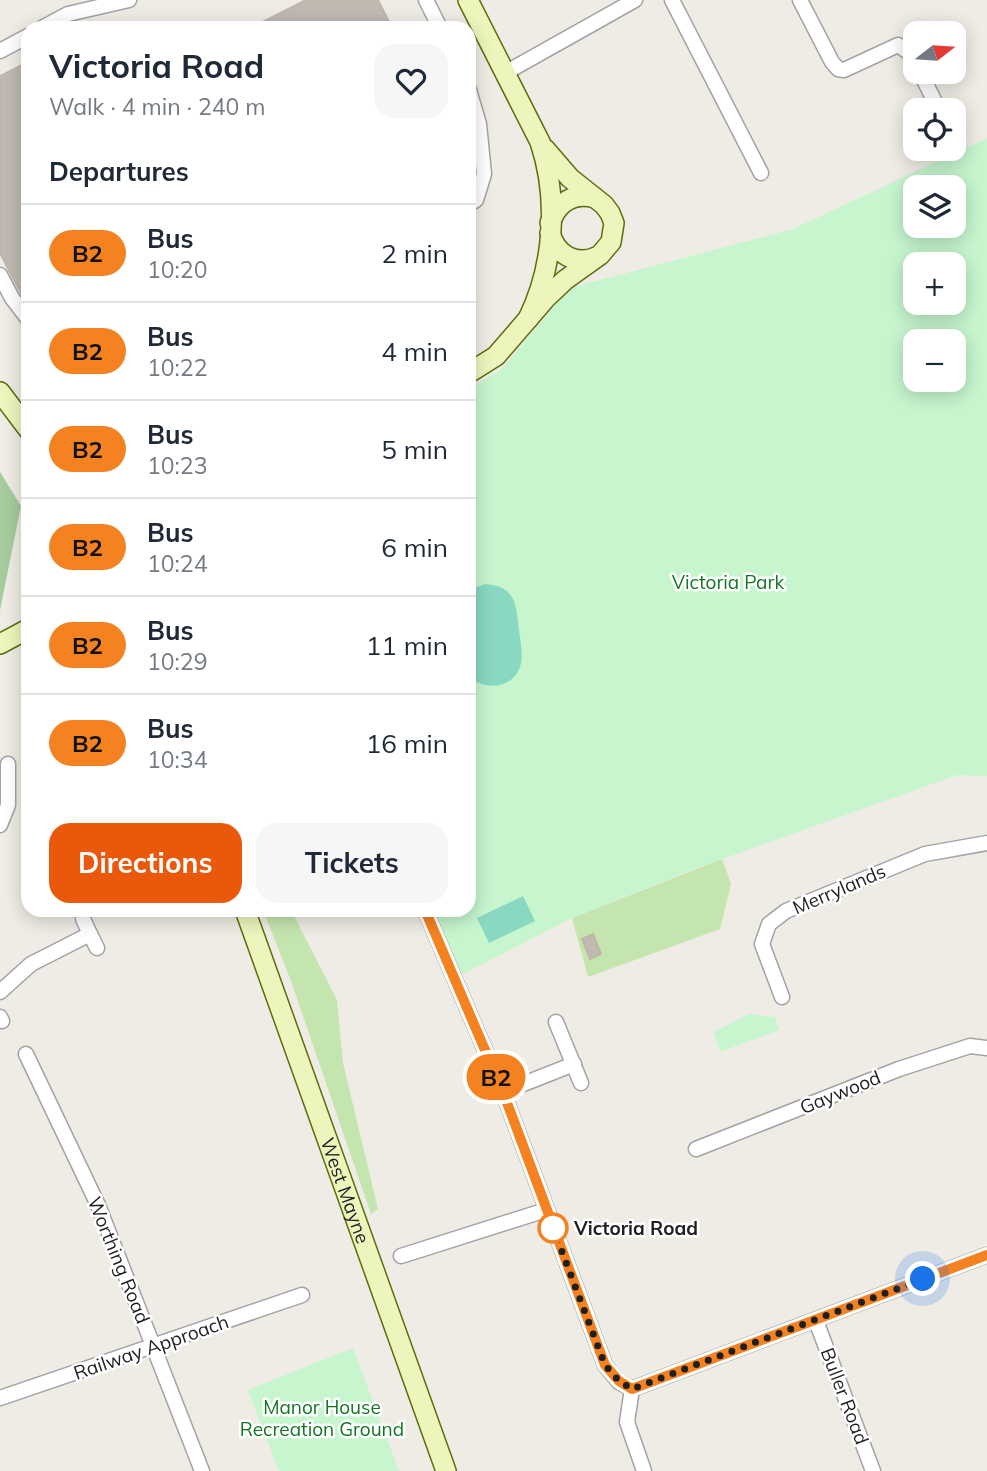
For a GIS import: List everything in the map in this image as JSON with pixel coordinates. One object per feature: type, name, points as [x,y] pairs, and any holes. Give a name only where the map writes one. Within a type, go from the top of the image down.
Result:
[{"type":"street","points":[[55,21],[68,14],[129,0]]},
{"type":"street","points":[[426,0],[436,21]]},
{"type":"street","points":[[468,0],[540,142],[570,178],[611,213],[614,223],[611,242],[600,255],[565,280],[496,356],[476,369]]},
{"type":"street","points":[[505,73],[635,0]]},
{"type":"street","points":[[673,0],[761,173]]},
{"type":"street","points":[[800,0],[838,69],[844,70],[898,46],[903,49]]},
{"type":"street","points":[[0,51],[21,40]]},
{"type":"street","points":[[476,114],[484,174],[476,200]]},
{"type":"street","points":[[528,319],[547,264],[550,228],[547,173],[540,142]]},
{"type":"street","points":[[595,198],[578,196],[559,205],[550,228],[559,251],[572,259],[583,261],[600,255]]},
{"type":"street","points":[[0,275],[21,310]]},
{"type":"street","points":[[0,392],[21,420]]},
{"type":"street","points":[[0,644],[21,633]]},
{"type":"street","points":[[0,825],[8,805],[4,789],[8,764]]},
{"type":"street","name":"Merrylands","points":[[782,997],[762,944],[769,924],[786,911],[925,854],[987,842]]},
{"type":"street","name":"West Mayne","points":[[248,917],[446,1471]]},
{"type":"street","points":[[428,917],[503,1092],[605,1365],[619,1381],[632,1389]]},
{"type":"street","points":[[0,992],[31,964],[94,941],[83,919]]},
{"type":"street","points":[[556,1023],[581,1083]]},
{"type":"street","name":"Gaywood","points":[[696,1149],[899,1069],[970,1046],[987,1048]]},
{"type":"street","name":"Worthing Road","points":[[26,1054],[97,1205],[202,1471]]},
{"type":"street","points":[[503,1092],[574,1064]]},
{"type":"street","points":[[401,1256],[547,1210]]},
{"type":"street","points":[[632,1389],[987,1255]]},
{"type":"street","name":"Railway Approach","points":[[0,1398],[302,1295]]},
{"type":"street","name":"Buller Road","points":[[816,1321],[873,1471]]},
{"type":"street","points":[[632,1389],[628,1422],[644,1471]]},
{"type":"green space","name":"Victoria Park","points":[[987,138],[987,776],[957,775],[689,871],[572,918],[459,976],[433,917],[476,917],[476,385],[502,369],[570,288],[793,229],[903,177],[903,238],[966,238],[966,175],[908,175],[938,161],[966,161],[966,148]]},
{"type":"green space","points":[[0,472],[21,506],[0,610]]},
{"type":"green space","points":[[485,584],[503,588],[512,598],[517,612],[521,663],[513,678],[500,685],[476,682],[476,587]]},
{"type":"green space","points":[[722,859],[731,884],[720,929],[588,977],[572,918]]},
{"type":"green space","points":[[523,896],[535,921],[489,943],[477,918]]},
{"type":"green space","points":[[266,917],[295,917],[337,1000],[343,1063],[378,1209],[371,1214],[291,981]]},
{"type":"green space","points":[[749,1014],[775,1017],[779,1030],[720,1052],[714,1032]]},
{"type":"green space","name":"Manor House Recreation Ground","points":[[353,1348],[399,1471],[279,1471],[248,1390]]},
{"type":"building","points":[[306,0],[378,0],[388,21],[265,21]]},
{"type":"building","points":[[21,66],[21,293],[0,253],[0,76]]},
{"type":"building","points":[[593,934],[601,954],[590,959],[582,939]]},
{"type":"bus line","name":"B2","points":[[429,917],[503,1092],[605,1365],[619,1381],[632,1389],[987,1255]]},
{"type":"place","name":"Victoria Road","points":[[553,1228]]},
{"type":"route","points":[[553,1228],[605,1365],[619,1381],[632,1389],[923,1279]]}]
